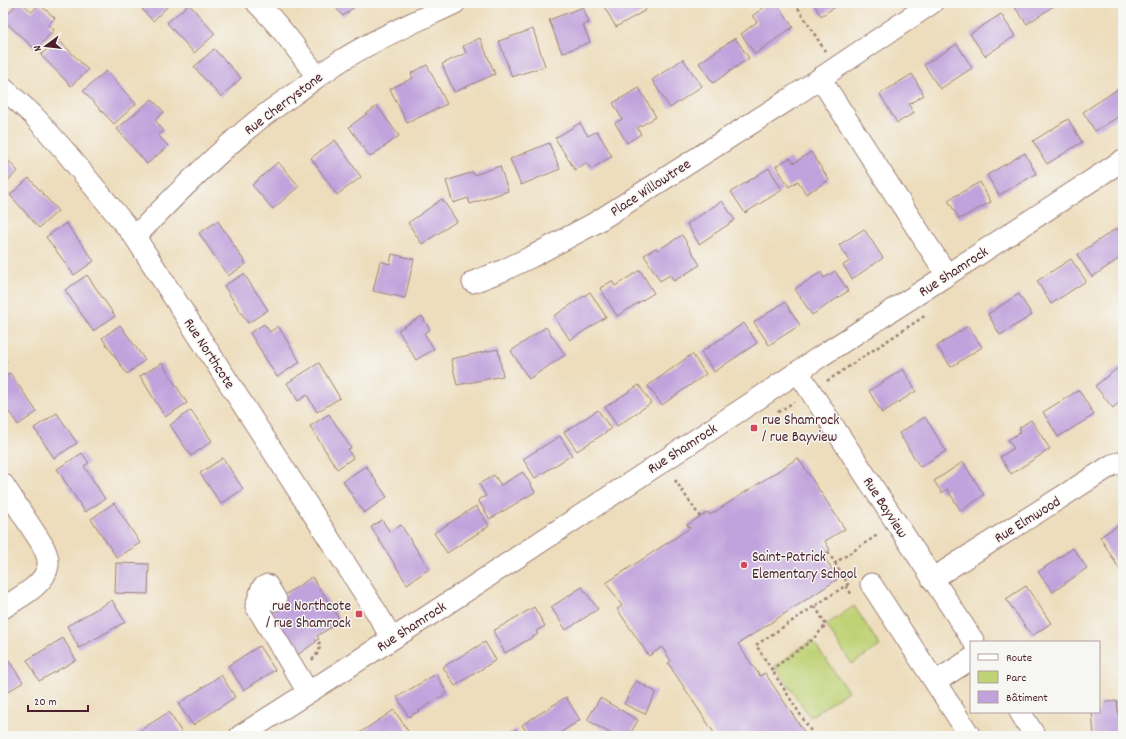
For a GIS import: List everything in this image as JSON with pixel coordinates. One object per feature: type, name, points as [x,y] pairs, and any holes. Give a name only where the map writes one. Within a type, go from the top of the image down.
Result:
[{"type":"street","points":[[257,3],[298,50],[317,77]]},
{"type":"street","name":"Rue Cherrystone","points":[[135,237],[228,146],[258,120],[342,60],[406,25],[455,3]]},
{"type":"street","name":"Place Willowtree","points":[[473,282],[531,257],[595,222],[820,78],[932,3]]},
{"type":"street","points":[[820,78],[947,275]]},
{"type":"street","name":"Rue Northcote","points":[[3,88],[33,115],[64,150],[135,237],[373,606],[392,639]]},
{"type":"street","name":"Rue Shamrock","points":[[240,736],[392,639],[1123,160]]},
{"type":"street","name":"Rue Bayview","points":[[798,372],[973,641]]},
{"type":"street","name":"Rue Elmwood","points":[[932,579],[1112,465],[1123,462]]},
{"type":"street","points":[[3,484],[42,544],[47,554],[48,565],[44,576],[36,586],[3,608]]},
{"type":"street","points":[[871,584],[970,736]]},
{"type":"street","points":[[276,600],[267,585],[262,588],[256,606],[308,692]]},
{"type":"street","points":[[935,682],[970,660]]},
{"type":"street","points":[[1021,713],[1035,736]]},
{"type":"path","points":[[795,3],[826,53]]},
{"type":"path","name":"Rue Shamrock","points":[[822,385],[930,313]]},
{"type":"path","points":[[675,480],[700,517]]},
{"type":"path","points":[[835,563],[882,532]]},
{"type":"path","points":[[814,736],[756,645],[848,584],[828,552]]},
{"type":"path","points":[[771,670],[812,640],[826,625],[815,606]]},
{"type":"path","points":[[312,660],[318,652],[320,644],[318,639]]},
{"type":"green space","points":[[854,606],[880,646],[852,664],[826,625]]},
{"type":"green space","points":[[812,640],[848,691],[810,717],[775,666]]},
{"type":"building","points":[[17,3],[22,3],[32,12],[39,4],[55,18],[48,25],[54,30],[36,50],[3,20]]},
{"type":"building","points":[[149,3],[171,3],[153,21],[142,9]]},
{"type":"building","points":[[332,3],[359,3],[343,16]]},
{"type":"building","points":[[602,3],[642,3],[646,10],[616,27]]},
{"type":"building","points":[[770,3],[776,3],[793,27],[755,54],[741,34],[757,22],[752,16]]},
{"type":"building","points":[[813,3],[841,3],[821,16]]},
{"type":"building","points":[[1015,3],[1058,3],[1027,24],[1013,5]]},
{"type":"building","points":[[189,4],[215,34],[194,53],[167,23]]},
{"type":"building","points":[[583,7],[589,23],[583,25],[590,42],[562,53],[549,20]]},
{"type":"building","points":[[1001,14],[1015,36],[985,56],[970,34]]},
{"type":"building","points":[[533,29],[545,66],[512,77],[499,41]]},
{"type":"building","points":[[480,38],[495,74],[454,92],[442,64],[466,53],[463,46]]},
{"type":"building","points":[[735,38],[749,58],[713,83],[699,63]]},
{"type":"building","points":[[58,39],[88,70],[71,86],[41,55]]},
{"type":"building","points":[[957,44],[972,68],[940,89],[924,65]]},
{"type":"building","points":[[214,49],[241,78],[221,97],[194,67]]},
{"type":"building","points":[[683,59],[702,86],[670,108],[652,80]]},
{"type":"building","points":[[427,65],[447,104],[407,123],[390,89],[413,78],[411,73]]},
{"type":"building","points":[[106,71],[136,104],[114,124],[83,91]]},
{"type":"building","points":[[912,74],[924,95],[909,104],[914,113],[897,123],[880,94]]},
{"type":"building","points":[[1121,87],[1123,91],[1123,114],[1095,131],[1083,112]]},
{"type":"building","points":[[639,88],[656,117],[637,128],[641,134],[627,143],[615,123],[622,119],[613,103]]},
{"type":"building","points":[[152,99],[164,112],[155,120],[164,131],[158,135],[168,146],[147,164],[117,129]]},
{"type":"building","points":[[377,106],[399,136],[370,157],[349,127]]},
{"type":"building","points":[[1068,119],[1082,142],[1047,164],[1033,141]]},
{"type":"building","points":[[580,123],[588,136],[597,131],[612,156],[591,169],[586,163],[575,170],[555,138]]},
{"type":"building","points":[[335,140],[361,177],[337,195],[311,158]]},
{"type":"building","points":[[549,143],[560,169],[521,185],[510,159]]},
{"type":"building","points":[[811,152],[829,180],[806,194],[798,181],[789,187],[776,166],[790,158],[794,163]]},
{"type":"building","points":[[1025,153],[1036,174],[999,195],[987,175]]},
{"type":"building","points":[[3,155],[18,171],[3,185]]},
{"type":"building","points":[[278,162],[299,186],[273,209],[252,185]]},
{"type":"building","points":[[500,166],[508,191],[470,204],[468,198],[453,203],[446,181],[473,172],[474,175]]},
{"type":"building","points":[[769,168],[782,190],[745,213],[731,192]]},
{"type":"building","points":[[29,178],[58,211],[39,228],[10,195]]},
{"type":"building","points":[[980,182],[991,202],[959,219],[948,200]]},
{"type":"building","points":[[442,199],[457,221],[422,244],[408,223]]},
{"type":"building","points":[[722,201],[735,220],[699,244],[687,224]]},
{"type":"building","points":[[218,221],[246,264],[228,276],[199,233]]},
{"type":"building","points":[[66,223],[94,261],[74,275],[46,237]]},
{"type":"building","points":[[1117,228],[1123,237],[1123,256],[1092,277],[1077,255]]},
{"type":"building","points":[[864,229],[883,258],[852,279],[843,265],[850,261],[839,245]]},
{"type":"building","points":[[682,235],[700,265],[674,281],[670,275],[660,281],[644,255],[656,248],[658,250]]},
{"type":"building","points":[[392,254],[414,259],[405,298],[373,291],[380,261],[390,264]]},
{"type":"building","points":[[1071,259],[1086,281],[1051,304],[1037,281]]},
{"type":"building","points":[[640,270],[654,293],[617,316],[600,288],[612,281],[615,286]]},
{"type":"building","points":[[835,271],[848,291],[812,315],[795,289],[821,272],[824,278]]},
{"type":"building","points":[[244,274],[268,310],[248,323],[224,286]]},
{"type":"building","points":[[87,275],[115,316],[93,331],[65,290]]},
{"type":"building","points":[[590,292],[606,317],[570,340],[554,316]]},
{"type":"building","points":[[1019,294],[1032,315],[1000,335],[988,314]]},
{"type":"building","points":[[785,302],[800,325],[769,345],[754,322]]},
{"type":"building","points":[[422,316],[430,330],[424,333],[434,349],[416,360],[398,330]]},
{"type":"building","points":[[744,323],[757,343],[714,372],[701,352]]},
{"type":"building","points":[[264,324],[270,332],[278,326],[300,362],[277,377],[250,333]]},
{"type":"building","points":[[120,325],[145,360],[127,374],[102,338]]},
{"type":"building","points":[[968,326],[982,347],[951,367],[937,346]]},
{"type":"building","points":[[546,327],[565,355],[529,379],[511,351]]},
{"type":"building","points":[[498,349],[503,376],[457,385],[451,359]]},
{"type":"building","points":[[692,354],[706,374],[662,405],[648,386]]},
{"type":"building","points":[[3,356],[7,362],[3,365]]},
{"type":"building","points":[[162,363],[187,403],[165,417],[140,376]]},
{"type":"building","points":[[319,363],[340,398],[317,412],[307,395],[298,401],[287,383]]},
{"type":"building","points":[[1123,364],[1123,399],[1113,408],[1095,386]]},
{"type":"building","points":[[903,369],[916,391],[882,413],[869,391]]},
{"type":"building","points":[[10,373],[37,412],[18,425],[3,403],[3,378]]},
{"type":"building","points":[[639,385],[651,403],[617,426],[605,407]]},
{"type":"building","points":[[1079,390],[1094,415],[1058,437],[1043,412]]},
{"type":"building","points":[[191,410],[212,441],[191,456],[170,425]]},
{"type":"building","points":[[598,410],[611,429],[577,451],[564,432]]},
{"type":"building","points":[[57,413],[77,443],[54,458],[34,428]]},
{"type":"building","points":[[329,414],[351,448],[348,450],[353,458],[337,469],[310,426]]},
{"type":"building","points":[[925,417],[946,451],[920,467],[899,433]]},
{"type":"building","points":[[1031,420],[1050,449],[1011,474],[1000,457],[1014,448],[1008,440],[1021,432],[1019,428]]},
{"type":"building","points":[[560,436],[572,455],[535,478],[523,459]]},
{"type":"building","points":[[82,453],[89,463],[84,466],[105,499],[85,512],[57,469]]},
{"type":"building","points":[[223,458],[243,489],[221,504],[200,473]]},
{"type":"building","points":[[798,458],[845,529],[825,541],[830,550],[823,555],[838,579],[738,644],[760,676],[765,673],[807,736],[716,736],[668,663],[671,661],[662,647],[649,656],[617,609],[622,606],[606,583],[690,528],[687,525],[708,512],[710,515]]},
{"type":"building","points":[[963,462],[984,495],[961,511],[947,489],[942,493],[934,481]]},
{"type":"building","points":[[366,466],[387,497],[364,513],[343,481]]},
{"type":"building","points":[[523,472],[535,492],[490,519],[478,500],[486,496],[479,484],[494,475],[501,485]]},
{"type":"building","points":[[114,503],[140,543],[117,558],[91,519]]},
{"type":"building","points":[[476,506],[489,526],[447,553],[434,533]]},
{"type":"building","points":[[382,520],[390,532],[401,525],[429,569],[407,584],[371,527]]},
{"type":"building","points":[[1119,525],[1123,531],[1123,575],[1100,537]]},
{"type":"building","points":[[1073,548],[1087,568],[1053,592],[1038,572]]},
{"type":"building","points":[[116,563],[149,564],[148,594],[115,593]]},
{"type":"building","points":[[312,577],[341,621],[317,636],[319,639],[315,641],[316,642],[296,656],[265,608]]},
{"type":"building","points":[[1026,586],[1051,623],[1032,636],[1006,599]]},
{"type":"building","points":[[582,587],[598,609],[566,630],[551,607]]},
{"type":"building","points":[[112,600],[125,622],[79,648],[67,626]]},
{"type":"building","points":[[534,607],[545,626],[536,631],[538,634],[505,653],[493,631]]},
{"type":"building","points":[[63,638],[76,660],[39,681],[27,660]]},
{"type":"building","points":[[485,642],[496,660],[455,686],[443,667]]},
{"type":"building","points":[[259,646],[275,670],[244,690],[228,666]]},
{"type":"building","points":[[9,661],[23,682],[3,695],[3,665]]},
{"type":"building","points":[[436,674],[447,693],[409,717],[397,697]]},
{"type":"building","points":[[221,675],[235,697],[193,725],[178,704]]},
{"type":"building","points":[[636,681],[656,692],[645,714],[624,704]]},
{"type":"building","points":[[566,697],[580,720],[555,736],[529,736],[522,725]]},
{"type":"building","points":[[600,698],[638,720],[629,736],[615,736],[587,720]]},
{"type":"building","points":[[1117,701],[1121,736],[1094,736],[1092,713],[1100,713],[1100,703]]},
{"type":"building","points":[[394,710],[408,731],[400,736],[355,736]]},
{"type":"building","points":[[169,712],[182,733],[177,736],[131,736]]},
{"type":"building","points":[[516,729],[520,736],[505,736]]},
{"type":"place","name":"rue Shamrock / rue Bayview","points":[[754,428]]},
{"type":"place","name":"Saint-Patrick Elementary School","points":[[744,565]]},
{"type":"place","name":"rue Northcote / rue Shamrock","points":[[359,614]]}]
